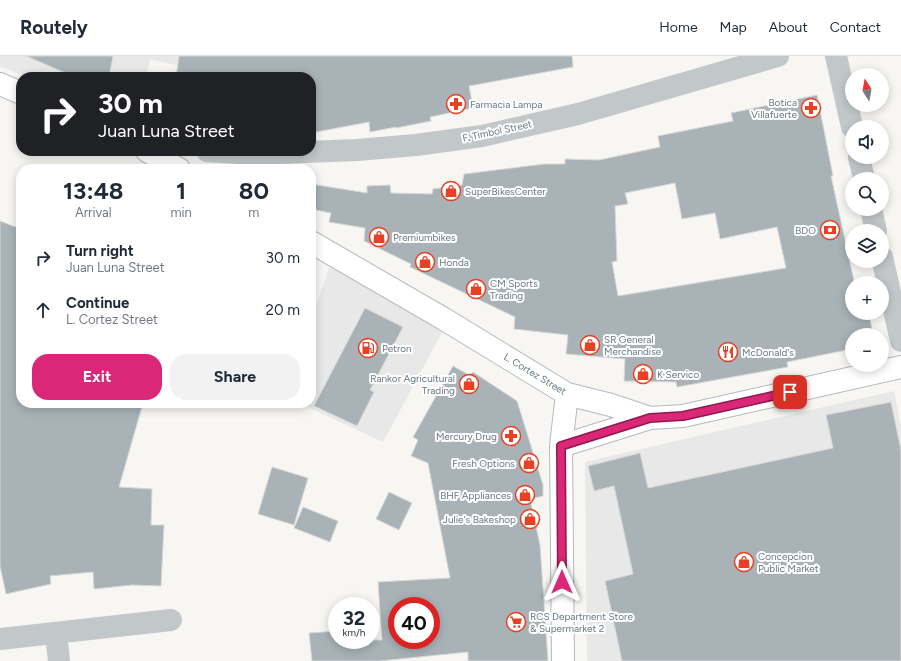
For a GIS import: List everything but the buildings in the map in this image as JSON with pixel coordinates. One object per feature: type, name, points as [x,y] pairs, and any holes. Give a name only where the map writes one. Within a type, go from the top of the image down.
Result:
[{"type":"street","name":"F. Timbol Street","points":[[316,152],[416,145],[482,136],[578,114],[778,56]]},
{"type":"street","points":[[836,56],[850,120]]},
{"type":"street","points":[[0,84],[16,91]]},
{"type":"street","points":[[156,156],[170,164]]},
{"type":"street","name":"L. Cortez Street","points":[[316,245],[437,314],[567,394],[611,405],[650,418],[683,416],[901,367]]},
{"type":"street","points":[[884,268],[901,341]]},
{"type":"street","points":[[563,661],[561,446],[567,394]]},
{"type":"street","points":[[561,446],[650,418]]},
{"type":"street","points":[[0,639],[171,620]]},
{"type":"street","points":[[56,633],[59,661]]},
{"type":"shaded area","points":[[0,56],[247,56],[246,72],[206,72],[150,59],[147,72],[16,73],[0,66]]},
{"type":"shaded area","points":[[330,265],[445,327],[383,442],[310,408],[316,408],[316,306]]},
{"type":"shaded area","name":"Concepcion Public Market","points":[[894,391],[901,429],[901,661],[587,661],[585,462]]},
{"type":"place","name":"Farmacia Lampa","points":[[456,104]]},
{"type":"place","name":"Botica Villafuerte","points":[[811,108]]},
{"type":"place","name":"SuperBikesCenter","points":[[451,191]]},
{"type":"place","name":"BDO","points":[[830,230]]},
{"type":"place","name":"Premiumbikes","points":[[379,237]]},
{"type":"place","name":"Honda","points":[[425,262]]},
{"type":"place","name":"CM Sports Trading","points":[[476,289]]},
{"type":"place","name":"SR General Merchandise","points":[[590,345]]},
{"type":"place","name":"Petron","points":[[368,348]]},
{"type":"place","name":"McDonald's","points":[[728,352]]},
{"type":"place","name":"K Servico","points":[[643,374]]},
{"type":"place","name":"Rankor Agricultural Trading","points":[[469,384]]},
{"type":"place","name":"Mercury Drug","points":[[511,436]]},
{"type":"place","name":"Fresh Options","points":[[529,463]]},
{"type":"place","name":"BHF Appliances","points":[[525,495]]},
{"type":"place","name":"Julie's Bakeshop","points":[[530,519]]},
{"type":"place","name":"Concepcion Public Market","points":[[744,562]]},
{"type":"place","name":"RCS Department Store & Supermarket 2","points":[[516,622]]},
{"type":"route","points":[[562,582],[561,446],[650,418],[683,416],[790,392]]}]
